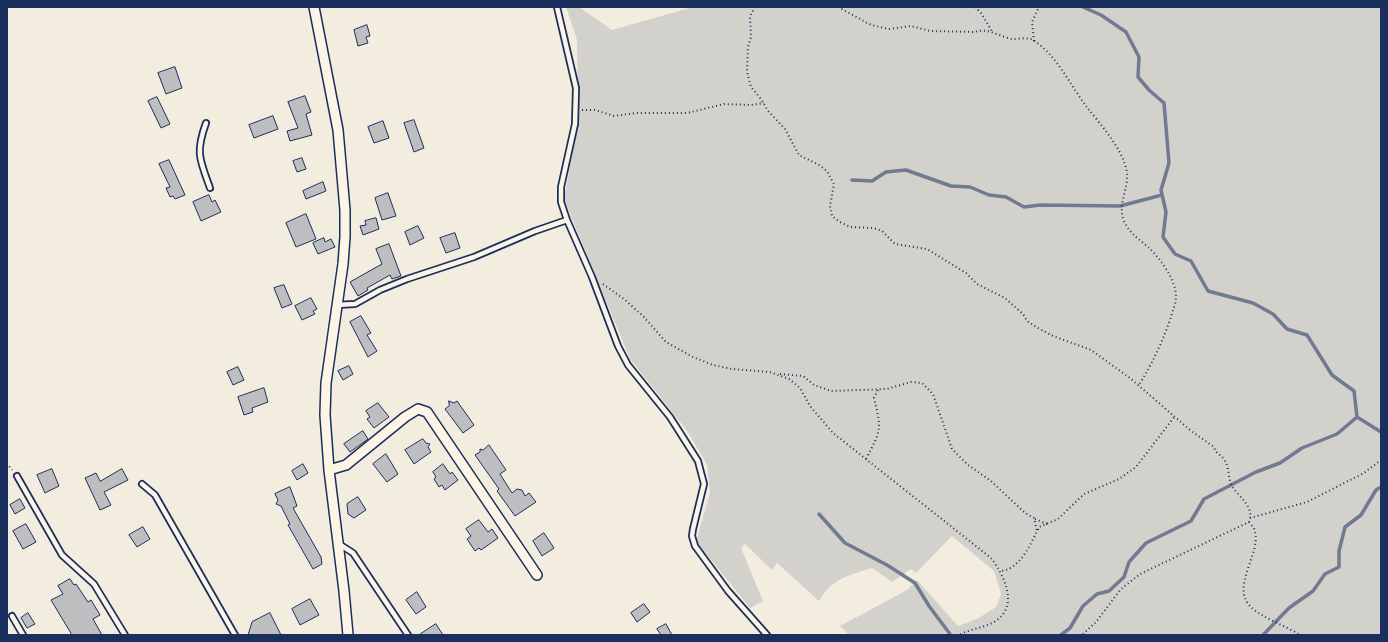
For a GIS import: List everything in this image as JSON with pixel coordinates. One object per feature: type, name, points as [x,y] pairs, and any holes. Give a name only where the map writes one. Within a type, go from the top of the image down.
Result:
[{"type":"street","points":[[314,7],[338,130],[342,167],[345,237],[326,383],[326,435],[348,635]]},
{"type":"street","points":[[329,470],[346,465],[405,417],[418,409],[427,412],[537,575]]},
{"type":"lane","points":[[557,7],[572,65],[576,88],[577,109],[575,124],[560,187],[561,202],[567,220],[592,277],[618,346],[628,366],[670,417],[698,462],[704,484],[693,529],[692,536],[695,546],[728,591],[767,635]]},
{"type":"lane","points":[[206,123],[201,138],[199,157],[210,188]]},
{"type":"lane","points":[[336,305],[355,304],[380,290],[407,279],[474,257],[535,231],[567,220]]},
{"type":"lane","points":[[17,476],[62,556],[94,584],[125,635]]},
{"type":"lane","points":[[142,484],[155,495],[235,635]]},
{"type":"lane","points":[[338,543],[353,554],[408,635]]},
{"type":"lane","points":[[12,616],[23,635]]},
{"type":"path","points":[[755,7],[750,16],[751,37],[748,47],[747,72],[751,87],[764,103],[768,111],[785,129],[799,155],[819,165],[827,171],[834,184],[830,206],[832,216],[850,227],[874,228],[882,231],[894,244],[927,248],[966,274],[977,284],[1005,298],[1023,314],[1027,321],[1036,327],[1053,336],[1091,350],[1139,385],[1190,430],[1214,447],[1215,451],[1223,459],[1230,474],[1231,485],[1249,507],[1249,522],[1255,531],[1256,545],[1244,588],[1245,597],[1253,609],[1300,635]]},
{"type":"path","points":[[838,7],[871,25],[889,29],[911,26],[930,31],[975,32],[980,30],[1011,38],[1031,39],[1062,70],[1120,154],[1127,172],[1123,194],[1122,212],[1130,232],[1157,257],[1173,284],[1175,302],[1159,350],[1139,385]]},
{"type":"path","points":[[975,7],[982,13],[993,33]]},
{"type":"path","points":[[1034,41],[1032,18],[1039,7]]},
{"type":"path","points":[[577,109],[595,110],[614,116],[636,113],[687,113],[724,104],[751,105],[764,103]]},
{"type":"path","points":[[592,277],[624,299],[643,316],[666,342],[694,357],[713,365],[732,369],[770,372],[789,379],[800,388],[810,406],[833,433],[927,509],[983,551],[1000,571],[1008,589],[1006,605],[1003,613],[996,620],[959,635]]},
{"type":"path","points":[[776,374],[803,376],[814,385],[831,391],[878,390],[911,382],[922,383],[934,394],[952,449],[968,465],[991,481],[1024,513],[1048,524]]},
{"type":"path","points":[[866,459],[879,433],[879,419],[874,398],[878,390]]},
{"type":"path","points":[[1000,571],[1011,568],[1019,560],[1038,531],[1039,527],[1058,519],[1084,494],[1119,479],[1136,467],[1175,416]]},
{"type":"path","points":[[1250,518],[1307,502],[1364,473],[1381,460]]},
{"type":"path","points":[[1034,518],[1038,531]]},
{"type":"path","points":[[1082,635],[1096,622],[1121,589],[1140,574],[1249,522]]},
{"type":"shaded area","points":[[566,7],[579,7],[612,30],[693,7],[1381,7],[1381,635],[849,635],[840,626],[907,590],[917,580],[958,626],[977,619],[996,607],[1001,594],[994,571],[952,536],[916,573],[911,569],[892,582],[872,568],[841,579],[829,588],[819,601],[777,563],[772,570],[745,544],[741,548],[763,601],[750,608],[696,541],[710,493],[707,465],[688,432],[630,359],[564,199],[578,123],[577,40]]},
{"type":"building","points":[[367,25],[370,36],[366,37],[368,43],[358,46],[354,30]]},
{"type":"building","points":[[175,67],[182,88],[166,94],[158,73]]},
{"type":"building","points":[[305,96],[311,112],[306,114],[312,135],[290,141],[287,131],[298,128],[288,102]]},
{"type":"building","points":[[157,97],[170,124],[161,128],[148,101]]},
{"type":"building","points":[[273,116],[278,129],[254,138],[249,125]]},
{"type":"building","points":[[414,120],[424,148],[414,152],[404,123]]},
{"type":"building","points":[[383,121],[389,138],[374,143],[368,127]]},
{"type":"building","points":[[302,158],[306,169],[297,172],[293,161]]},
{"type":"building","points":[[169,160],[185,195],[175,199],[173,196],[170,197],[166,188],[170,187],[159,164]]},
{"type":"building","points":[[323,182],[326,191],[306,199],[303,191]]},
{"type":"building","points":[[388,193],[396,216],[382,220],[375,198]]},
{"type":"building","points":[[209,195],[212,202],[215,200],[221,212],[201,221],[193,202]]},
{"type":"building","points":[[306,214],[316,239],[296,247],[286,223]]},
{"type":"building","points":[[376,218],[379,229],[363,235],[360,226],[366,225],[365,221]]},
{"type":"building","points":[[418,226],[424,238],[410,245],[405,232]]},
{"type":"building","points":[[455,233],[460,248],[446,253],[440,238]]},
{"type":"building","points":[[324,238],[325,242],[331,239],[335,247],[318,254],[313,243]]},
{"type":"building","points":[[389,244],[401,276],[392,279],[390,275],[367,288],[368,290],[358,296],[350,282],[382,264],[376,249]]},
{"type":"building","points":[[284,285],[292,304],[282,308],[274,288]]},
{"type":"building","points":[[311,298],[317,309],[313,311],[315,314],[302,320],[295,306]]},
{"type":"building","points":[[361,316],[371,333],[367,335],[377,351],[368,357],[350,322]]},
{"type":"building","points":[[349,366],[353,374],[343,380],[338,371]]},
{"type":"building","points":[[238,367],[244,380],[233,385],[227,372]]},
{"type":"building","points":[[264,388],[268,402],[252,408],[253,412],[244,415],[238,397]]},
{"type":"building","points":[[449,401],[454,403],[457,401],[474,425],[463,433],[445,409],[449,406]]},
{"type":"building","points":[[378,403],[389,417],[374,428],[367,419],[370,417],[366,411]]},
{"type":"building","points":[[363,431],[368,439],[350,452],[344,444]]},
{"type":"building","points":[[423,439],[426,443],[430,444],[428,447],[431,452],[414,464],[405,450]]},
{"type":"building","points":[[489,445],[506,470],[500,474],[512,493],[517,489],[522,490],[525,496],[529,493],[536,502],[515,516],[497,491],[499,489],[475,455],[480,452],[480,449],[483,450]]},
{"type":"building","points":[[386,454],[398,474],[387,482],[373,464]]},
{"type":"building","points":[[303,464],[308,473],[297,480],[292,471]]},
{"type":"building","points":[[443,464],[450,474],[452,472],[458,480],[445,490],[442,485],[439,487],[434,479],[436,477],[433,472]]},
{"type":"building","points":[[52,469],[59,486],[45,493],[37,475]]},
{"type":"building","points":[[122,469],[128,480],[104,492],[111,505],[100,510],[85,478],[96,473],[100,481]]},
{"type":"building","points":[[290,487],[297,506],[293,508],[321,557],[322,564],[313,569],[288,525],[290,524],[281,506],[276,504],[278,500],[275,494]]},
{"type":"building","points":[[358,497],[366,510],[354,518],[348,514],[347,504]]},
{"type":"building","points":[[20,499],[25,508],[15,514],[10,505]]},
{"type":"building","points":[[479,520],[488,532],[492,529],[498,538],[481,550],[479,548],[475,551],[467,539],[471,536],[466,529]]},
{"type":"building","points":[[26,524],[36,542],[23,549],[13,531]]},
{"type":"building","points":[[143,527],[150,539],[137,547],[129,535]]},
{"type":"building","points":[[544,533],[554,548],[542,556],[533,541]]},
{"type":"building","points":[[70,579],[74,585],[76,584],[88,602],[91,600],[100,615],[93,619],[102,635],[72,635],[51,600],[63,594],[58,586]]},
{"type":"building","points":[[417,592],[426,607],[416,614],[406,600]]},
{"type":"building","points":[[310,599],[319,615],[300,625],[292,609]]},
{"type":"building","points":[[644,604],[650,612],[637,622],[631,613]]},
{"type":"building","points":[[28,613],[35,624],[27,628],[21,618]]},
{"type":"building","points":[[270,613],[281,635],[248,635],[252,622]]},
{"type":"building","points":[[436,624],[443,635],[419,635]]},
{"type":"building","points":[[666,624],[672,635],[661,635],[657,629]]},
{"type":"waterway","points":[[1083,7],[1101,15],[1126,32],[1139,57],[1138,77],[1149,90],[1164,103],[1169,163],[1161,190],[1166,212],[1163,237],[1175,254],[1191,261],[1208,291],[1253,303],[1273,314],[1287,329],[1307,335],[1332,375],[1354,391],[1357,417],[1381,432]]},
{"type":"waterway","points":[[852,180],[872,181],[886,172],[906,170],[951,186],[970,187],[989,195],[1006,197],[1024,207],[1040,205],[1120,206],[1162,195]]},
{"type":"waterway","points":[[1061,635],[1070,628],[1083,606],[1097,594],[1109,591],[1124,577],[1129,562],[1146,543],[1191,521],[1204,499],[1256,472],[1280,463],[1302,448],[1337,434],[1357,417]]},
{"type":"waterway","points":[[1263,635],[1289,608],[1313,591],[1325,574],[1339,567],[1339,551],[1345,527],[1361,515],[1376,490],[1381,487]]},
{"type":"waterway","points":[[819,514],[845,543],[887,565],[915,583],[929,606],[950,634]]}]
